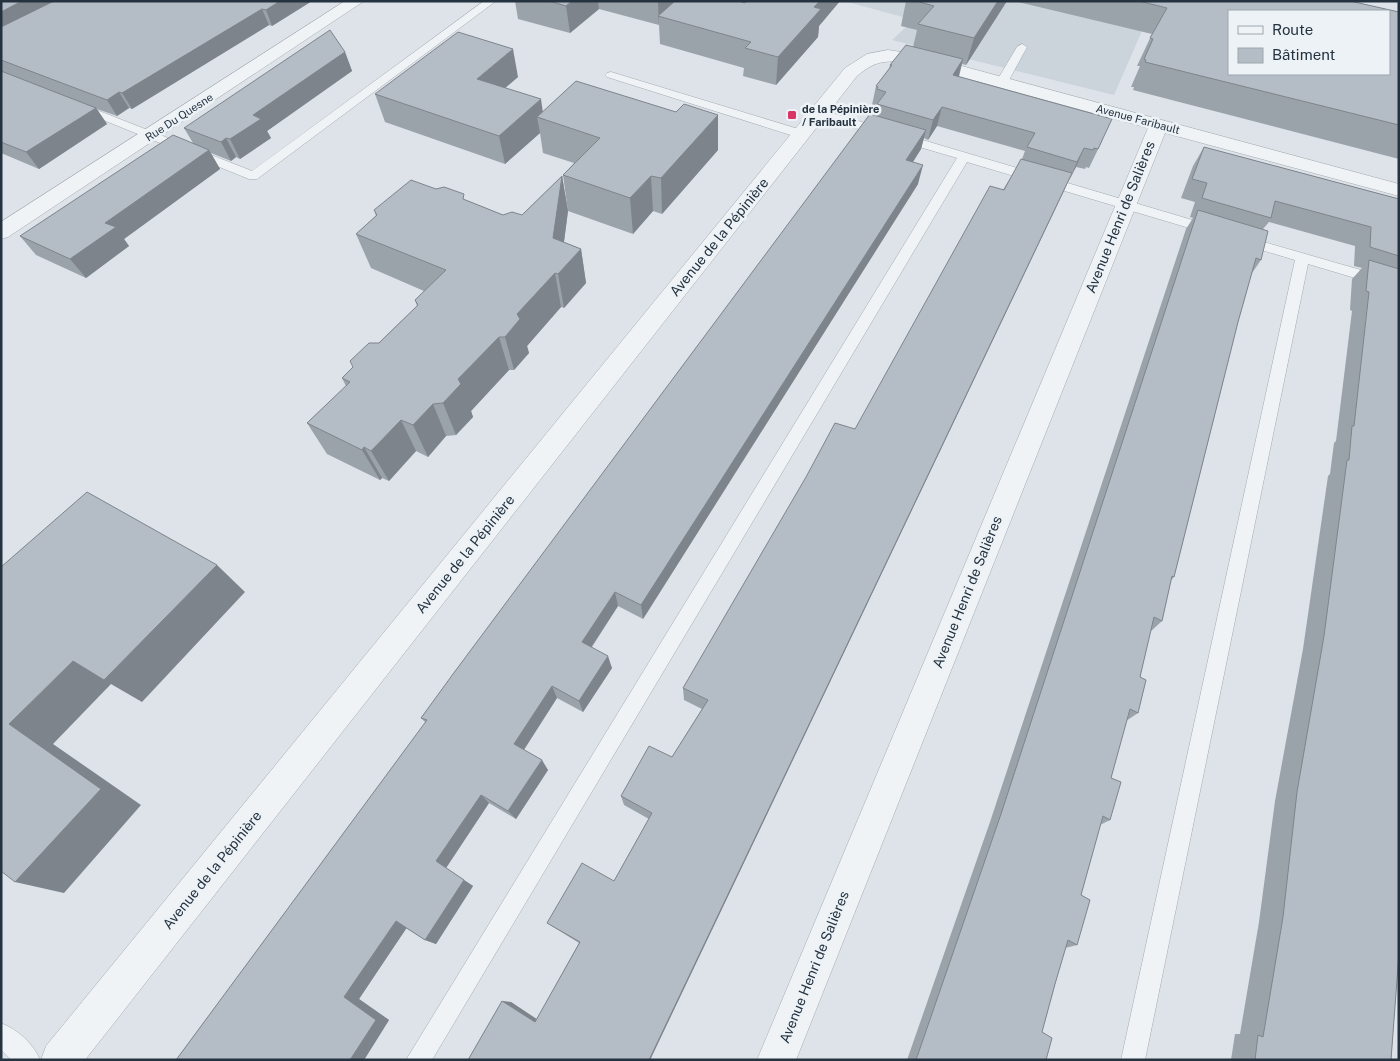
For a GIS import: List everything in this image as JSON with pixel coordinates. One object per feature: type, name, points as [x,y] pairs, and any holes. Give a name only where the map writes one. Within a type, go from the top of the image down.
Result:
[{"type":"street","name":"Rue Du Quesne","points":[[1,232],[10,216],[150,135],[356,1]]},
{"type":"street","name":"Avenue Faribault","points":[[877,56],[892,55],[915,59],[1399,190]]},
{"type":"street","name":"Avenue de la Pépinière","points":[[60,1060],[851,72],[862,62],[877,56]]},
{"type":"street","name":"Avenue Henri de Salières","points":[[776,1060],[1159,125]]},
{"type":"lane","points":[[71,104],[253,176],[491,1]]},
{"type":"lane","points":[[1002,82],[1022,47]]},
{"type":"lane","points":[[611,75],[809,124],[964,157],[1399,286]]},
{"type":"lane","points":[[418,1060],[964,157]]},
{"type":"lane","points":[[1133,1060],[1303,257]]},
{"type":"lane","points":[[1,1035],[12,1043],[28,1060]]},
{"type":"shaded area","points":[[844,1],[1155,1],[1114,95],[892,40],[914,20]]},
{"type":"building","points":[[1,1],[22,1],[1,12]]},
{"type":"building","points":[[54,1],[280,1],[266,10],[262,9],[122,93],[119,92],[107,100],[1,60],[1,27]]},
{"type":"building","points":[[549,1],[572,1],[566,6]]},
{"type":"building","points":[[675,1],[739,1],[745,3],[747,1],[820,1],[814,7],[821,9],[778,57],[745,48],[751,42],[658,16]]},
{"type":"building","points":[[916,1],[998,1],[974,38],[918,24],[934,6]]},
{"type":"building","points":[[1139,1],[1350,1],[1399,12],[1399,125],[1145,62],[1146,60],[1144,59],[1153,39],[1150,38],[1167,8]]},
{"type":"building","points":[[330,30],[345,52],[253,115],[261,119],[230,139],[226,138],[221,142],[184,128]]},
{"type":"building","points":[[458,32],[513,49],[477,79],[541,99],[499,136],[375,94]]},
{"type":"building","points":[[906,45],[963,59],[953,75],[1112,119],[1098,149],[1084,148],[1077,162],[1027,147],[1035,133],[942,107],[933,120],[877,104],[886,92],[877,89],[878,87],[876,86]]},
{"type":"building","points":[[1,71],[96,108],[26,152],[1,142]]},
{"type":"building","points":[[576,81],[676,112],[684,104],[718,115],[661,178],[651,176],[630,198],[563,175],[600,138],[537,117]]},
{"type":"building","points":[[870,114],[926,130],[906,160],[923,165],[641,605],[615,592],[582,642],[608,656],[579,701],[552,686],[514,744],[542,760],[508,811],[481,795],[436,861],[464,880],[425,940],[396,921],[344,997],[376,1020],[350,1060],[176,1060],[427,720],[421,718],[453,674]]},
{"type":"building","points":[[173,135],[209,150],[105,223],[116,227],[70,259],[20,236]]},
{"type":"building","points":[[1204,147],[1399,199],[1399,256],[1370,247],[1371,227],[1275,201],[1271,218],[1202,198],[1207,183],[1192,179]]},
{"type":"building","points":[[1021,159],[1072,173],[649,1060],[468,1060],[502,1001],[535,1022],[580,942],[547,923],[582,863],[614,881],[652,813],[621,796],[649,746],[672,757],[708,700],[683,688],[806,477],[835,423],[855,429],[990,186],[1004,190]]},
{"type":"building","points":[[562,176],[553,238],[581,249],[558,274],[555,273],[517,314],[520,319],[505,337],[499,337],[458,379],[461,384],[443,403],[433,404],[413,425],[401,420],[371,451],[364,447],[362,450],[307,423],[350,382],[342,378],[353,367],[350,361],[369,343],[379,343],[418,305],[415,300],[446,270],[356,234],[377,215],[374,210],[411,180],[436,189],[444,187],[464,194],[463,199],[503,215],[512,212],[522,215]]},
{"type":"building","points":[[1198,210],[1268,231],[1261,260],[1256,258],[1238,322],[1162,621],[1154,617],[1140,677],[1146,680],[1138,713],[1130,709],[1111,778],[1121,782],[1110,820],[1103,816],[1081,895],[1090,900],[1077,945],[1068,940],[1042,1032],[1052,1038],[1046,1060],[916,1060],[1001,814]]},
{"type":"building","points":[[1369,260],[1399,269],[1399,953],[1391,1060],[1255,1060],[1258,1035],[1263,1037],[1283,917],[1297,792],[1324,636],[1347,460],[1349,460],[1352,426],[1354,426],[1369,292],[1366,291]]},
{"type":"building","points":[[87,492],[217,565],[104,680],[73,661],[9,724],[101,789],[15,882],[1,871],[1,567]]},
{"type":"place","name":"de la Pépinière / Faribault","points":[[792,115]]}]
